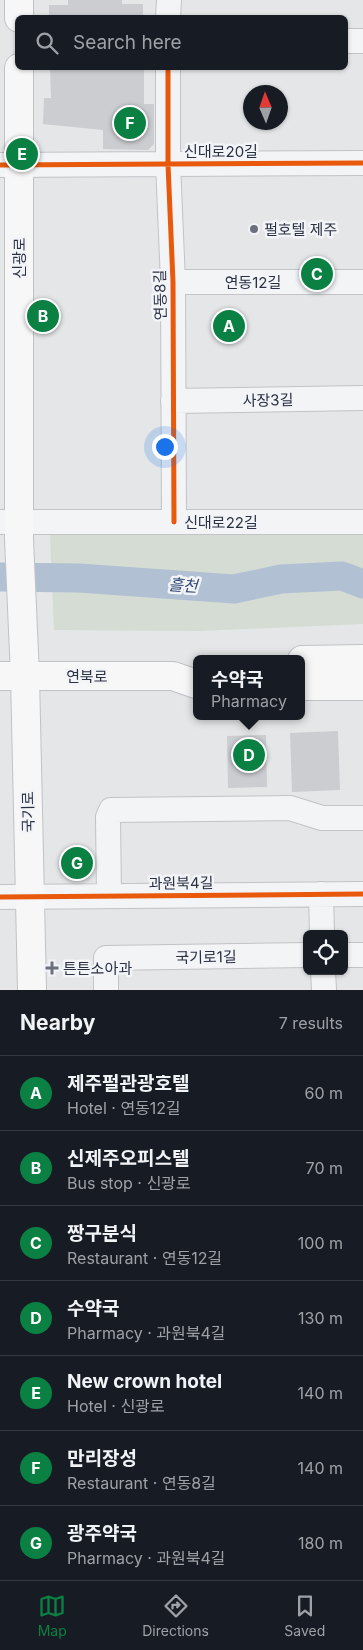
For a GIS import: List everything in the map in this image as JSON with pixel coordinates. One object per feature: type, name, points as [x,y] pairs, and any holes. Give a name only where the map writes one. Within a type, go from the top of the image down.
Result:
[{"type":"main road","points":[[19,0],[19,15]]},
{"type":"main road","name":"신광로","points":[[19,70],[9,165],[13,528],[23,634]]},
{"type":"main road","name":"국기로","points":[[23,634],[12,676],[30,896],[32,990]]},
{"type":"main road","points":[[305,660],[363,659]]},
{"type":"main road","name":"연북로","points":[[12,676],[185,680],[193,667]]},
{"type":"main road","points":[[305,686],[363,686]]},
{"type":"street","points":[[168,15],[169,0]]},
{"type":"street","points":[[348,41],[363,42]]},
{"type":"street","name":"연동8길","points":[[168,70],[168,164],[173,282],[174,522]]},
{"type":"street","name":"신대로20길","points":[[9,165],[363,163]]},
{"type":"street","name":"연동12길","points":[[173,282],[363,282]]},
{"type":"street","name":"사장3길","points":[[173,401],[363,398]]},
{"type":"street","name":"신대로22길","points":[[13,528],[174,522],[363,522]]},
{"type":"street","points":[[109,896],[108,817],[111,810],[290,808],[322,818],[363,818]]},
{"type":"street","points":[[321,894],[322,930]]},
{"type":"street","name":"과원북4길","points":[[0,897],[363,894]]},
{"type":"street","points":[[348,955],[363,955]]},
{"type":"street","name":"국기로1길","points":[[106,990],[106,958],[303,956]]},
{"type":"street","points":[[323,975],[324,990]]},
{"type":"shaded area","points":[[363,531],[363,624],[199,631],[54,630],[50,533]]},
{"type":"building","points":[[68,0],[122,0],[122,4],[143,4],[143,15],[49,15],[49,5],[68,5]]},
{"type":"building","points":[[50,70],[144,70],[144,104],[154,104],[154,144],[148,150],[103,149],[103,130],[43,124],[44,98],[51,98]]},
{"type":"building","points":[[338,731],[340,790],[292,792],[290,733]]},
{"type":"building","points":[[266,735],[267,787],[228,788],[227,736]]},
{"type":"waterway","name":"흘천","points":[[0,577],[79,578],[234,589],[281,579],[342,576],[363,584]]},
{"type":"cycle path","points":[[168,70],[168,164],[173,282],[174,522]]},
{"type":"cycle path","points":[[0,165],[363,163]]},
{"type":"cycle path","points":[[0,897],[363,894]]},
{"type":"place","name":"만리장성","points":[[130,123]]},
{"type":"place","name":"New crown hotel","points":[[22,154]]},
{"type":"place","name":"펄호텔 제주","points":[[254,229]]},
{"type":"place","name":"짱구분식","points":[[317,274]]},
{"type":"place","name":"신제주오피스텔","points":[[43,316]]},
{"type":"place","name":"제주펄관광호텔","points":[[229,326]]},
{"type":"place","name":"수약국","points":[[249,755]]},
{"type":"place","name":"광주약국","points":[[77,863]]},
{"type":"place","name":"튼튼소아과","points":[[52,968]]}]
